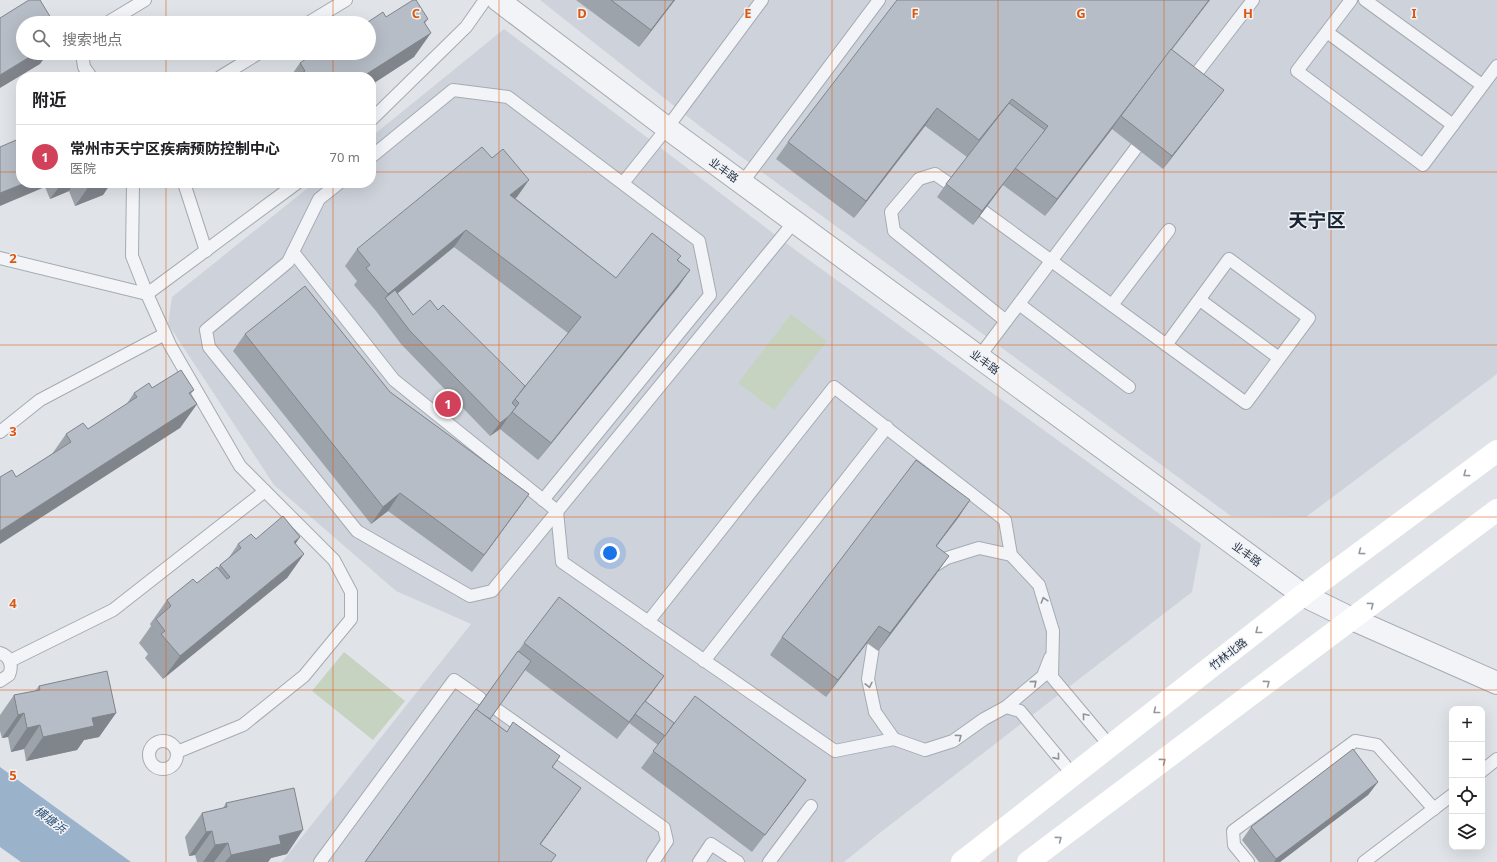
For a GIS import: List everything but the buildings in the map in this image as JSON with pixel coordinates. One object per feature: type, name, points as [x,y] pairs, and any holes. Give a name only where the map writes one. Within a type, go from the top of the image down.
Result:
[{"type":"main road","name":"竹林北路","points":[[962,862],[1303,595],[1497,451]]},
{"type":"main road","points":[[1028,862],[1497,510]]},
{"type":"street","name":"业丰路","points":[[498,0],[794,222],[1303,595],[1352,619],[1497,683]]},
{"type":"lane","points":[[118,16],[145,0]]},
{"type":"lane","points":[[320,16],[346,0]]},
{"type":"lane","points":[[376,115],[466,27],[485,0]]},
{"type":"lane","points":[[623,183],[667,128],[762,0]]},
{"type":"lane","points":[[742,183],[879,0]]},
{"type":"lane","points":[[1189,83],[1253,0]]},
{"type":"lane","points":[[1350,0],[1297,71],[1423,164],[1497,66]]},
{"type":"lane","points":[[1364,0],[1482,85]]},
{"type":"lane","points":[[1327,32],[1453,124]]},
{"type":"lane","points":[[83,60],[84,67],[88,72]]},
{"type":"lane","points":[[228,72],[248,60]]},
{"type":"lane","points":[[376,153],[453,90],[508,97],[699,241],[710,295],[543,500]]},
{"type":"lane","points":[[979,357],[1136,148]]},
{"type":"lane","points":[[948,183],[935,174],[919,179],[891,212],[894,231],[1006,321]]},
{"type":"lane","points":[[133,188],[132,256],[170,345],[240,466],[334,560],[351,592],[351,619],[304,676],[243,725],[177,752]]},
{"type":"lane","points":[[186,188],[206,251]]},
{"type":"lane","points":[[0,258],[147,294],[290,188]]},
{"type":"lane","points":[[333,188],[319,199],[288,262],[206,330],[209,347],[357,531],[470,596],[492,591],[794,222]]},
{"type":"lane","points":[[983,211],[1166,345],[1246,403],[1309,318],[1229,259],[1166,345]]},
{"type":"lane","points":[[1112,305],[1169,230]]},
{"type":"lane","points":[[293,252],[394,380],[557,511],[562,562],[835,751],[894,739],[924,750],[954,741],[984,719],[1006,707],[1043,676],[1053,652]]},
{"type":"lane","points":[[1200,300],[1279,358]]},
{"type":"lane","points":[[1019,304],[1129,387]]},
{"type":"lane","points":[[0,432],[40,400],[165,334]]},
{"type":"lane","points":[[648,622],[834,387],[1005,520],[1011,555]]},
{"type":"lane","points":[[704,661],[887,427]]},
{"type":"lane","points":[[10,661],[113,610],[265,491]]},
{"type":"lane","points":[[931,568],[947,558],[979,548],[1011,555],[1039,584],[1053,631],[1052,677],[1110,746]]},
{"type":"lane","points":[[873,647],[868,679],[875,712],[894,739]]},
{"type":"lane","points":[[0,653],[7,657],[10,661],[11,670],[9,675],[0,680]]},
{"type":"lane","points":[[320,862],[454,680],[480,698]]},
{"type":"lane","points":[[1006,707],[1020,711],[1073,775]]},
{"type":"lane","points":[[499,711],[664,828],[667,841],[653,862]]},
{"type":"lane","points":[[1248,862],[1234,845],[1233,831],[1355,741],[1377,744],[1434,809]]},
{"type":"lane","points":[[1485,769],[1497,759]]},
{"type":"lane","points":[[1364,862],[1449,797]]},
{"type":"lane","points":[[769,862],[812,806]]},
{"type":"lane","points":[[699,862],[711,844],[738,862]]},
{"type":"shaded area","points":[[540,0],[1497,0],[1497,374],[1306,517],[1231,516],[702,128]]},
{"type":"shaded area","points":[[504,29],[798,252],[1201,544],[1192,592],[844,862],[282,862],[471,624],[396,591],[274,485],[168,324],[172,297],[308,188],[376,188],[376,133]]},
{"type":"green space","points":[[791,314],[827,341],[774,410],[738,383]]},
{"type":"green space","points":[[344,652],[405,701],[373,740],[312,691]]},
{"type":"water","name":"横塘浜","points":[[0,767],[131,862],[21,862],[0,847]]},
{"type":"place","name":"常州市天宁区疾病预防控制中心","points":[[448,404]]},
{"type":"district","name":"天宁区","points":[[1317,220]]}]
